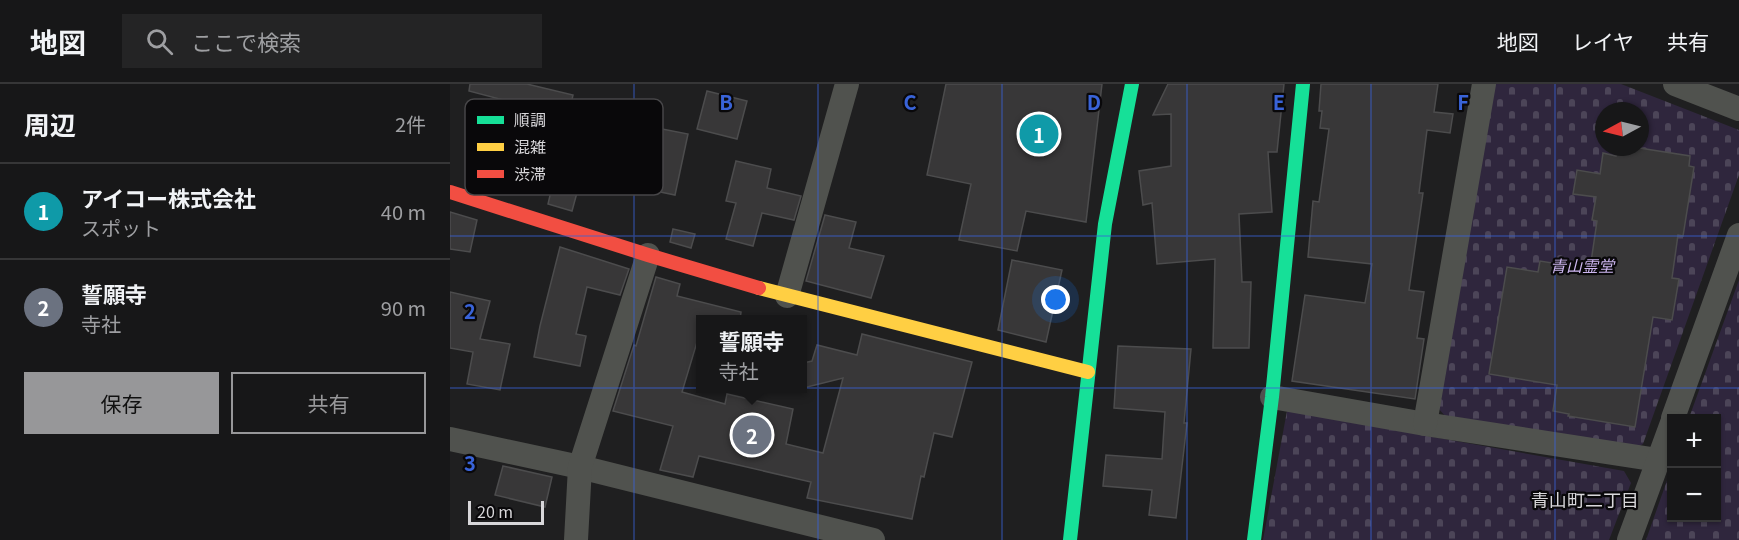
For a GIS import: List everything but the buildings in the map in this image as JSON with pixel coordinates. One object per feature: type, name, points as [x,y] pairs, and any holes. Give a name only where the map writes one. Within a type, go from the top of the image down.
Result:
[{"type":"street","points":[[1070,540],[1105,224],[1132,84]]},
{"type":"street","points":[[1254,540],[1272,397],[1303,84]]},
{"type":"street","points":[[1425,424],[1484,84]]},
{"type":"street","points":[[1675,84],[1739,109]]},
{"type":"street","points":[[787,296],[840,87]]},
{"type":"street","points":[[450,192],[648,255],[787,296],[1088,372]]},
{"type":"street","points":[[1675,414],[1739,235]]},
{"type":"street","points":[[576,540],[580,467],[648,255]]},
{"type":"street","points":[[1272,397],[1425,424],[1658,460]]},
{"type":"street","points":[[1629,540],[1667,435]]},
{"type":"street","points":[[450,439],[580,467],[873,540]]},
{"type":"green space","name":"青山霊堂","points":[[1492,84],[1621,84],[1739,130],[1739,175],[1643,444],[1636,448],[1447,418],[1438,408]]},
{"type":"green space","points":[[1739,280],[1739,540],[1646,540],[1667,480],[1667,522],[1721,522],[1721,414],[1690,414]]},
{"type":"green space","points":[[1287,411],[1624,471],[1631,483],[1609,540],[1263,540]]},
{"type":"traffic: fast","points":[[1070,540],[1105,224],[1132,84]]},
{"type":"traffic: fast","points":[[1254,540],[1272,397],[1303,84]]},
{"type":"traffic: slow","points":[[759,288],[1088,372]]},
{"type":"traffic: jam","points":[[450,192],[759,288]]},
{"type":"place","name":"アイコー株式会社","points":[[1039,134]]},
{"type":"place","name":"誓願寺","points":[[752,435]]},
{"type":"district","name":"青山町二丁目","points":[[1585,499]]}]
